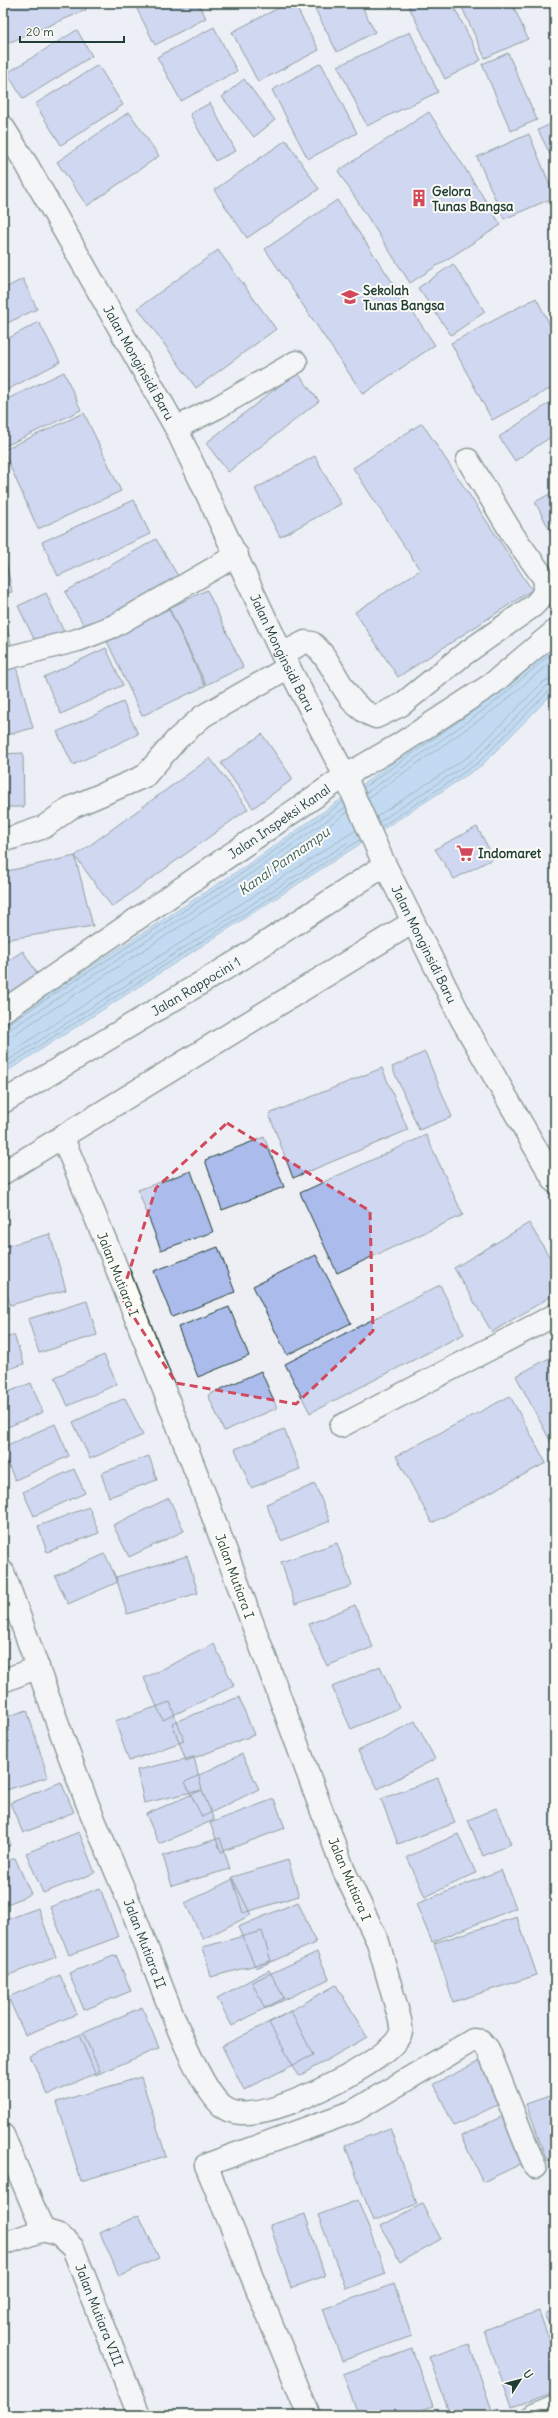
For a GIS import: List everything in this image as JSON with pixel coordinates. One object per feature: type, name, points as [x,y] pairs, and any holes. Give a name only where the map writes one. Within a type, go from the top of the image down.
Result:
[{"type":"street","name":"Jalan Monginsidi Baru","points":[[3,128],[27,165],[176,428],[286,660],[347,781],[383,861],[461,1018],[555,1182]]},
{"type":"street","points":[[176,428],[218,407],[296,362]]},
{"type":"street","points":[[3,840],[15,838],[44,827],[70,808],[144,776],[177,739],[203,716],[259,686],[305,642],[312,643],[321,652],[341,685],[353,700],[368,714],[376,717],[401,705],[463,655],[533,606],[542,598],[545,584],[544,578],[513,535],[468,460]]},
{"type":"street","points":[[3,659],[78,640],[114,626],[237,555]]},
{"type":"street","name":"Jalan Inspeksi Kanal","points":[[3,1011],[400,744],[492,684],[555,631]]},
{"type":"street","name":"Jalan Rappocini 1","points":[[3,1102],[241,959],[383,861]]},
{"type":"street","points":[[3,1173],[413,922]]},
{"type":"street","name":"Jalan Mutiara I","points":[[62,1136],[113,1259],[208,1503],[344,1871],[378,1942],[400,2020]]},
{"type":"street","points":[[341,1426],[555,1315]]},
{"type":"street","name":"Jalan Mutiara II","points":[[3,1572],[89,1805],[201,2079],[215,2099],[227,2110],[242,2114],[257,2113],[333,2084],[368,2064],[396,2041],[401,2031],[400,2020]]},
{"type":"street","points":[[3,1681],[38,1667]]},
{"type":"street","points":[[309,2415],[206,2165],[354,2111],[473,2040],[482,2041],[488,2048],[535,2167]]},
{"type":"street","points":[[3,2135],[43,2230],[3,2244]]},
{"type":"street","name":"Jalan Mutiara VIII","points":[[43,2230],[59,2235],[73,2248],[139,2415]]},
{"type":"street","points":[[533,2415],[555,2406]]},
{"type":"path","points":[[547,3],[555,16]]},
{"type":"highlighted area","points":[[227,1123],[370,1211],[373,1331],[296,1404],[176,1383],[121,1297],[156,1188]]},
{"type":"water","name":"Kanal Pannampu","points":[[555,638],[555,691],[481,766],[3,1074],[3,1024],[247,865],[490,695]]},
{"type":"building","points":[[3,3],[83,3],[86,10],[3,45]]},
{"type":"building","points":[[134,3],[198,3],[206,18],[155,45]]},
{"type":"building","points":[[288,3],[294,3],[319,50],[258,82],[232,32]]},
{"type":"building","points":[[312,3],[360,3],[375,32],[337,52]]},
{"type":"building","points":[[407,3],[452,3],[481,60],[445,79]]},
{"type":"building","points":[[460,3],[512,3],[528,39],[485,58]]},
{"type":"building","points":[[214,27],[237,71],[181,101],[157,57]]},
{"type":"building","points":[[77,30],[92,56],[23,99],[7,73]]},
{"type":"building","points":[[410,32],[438,92],[367,126],[338,66]]},
{"type":"building","points":[[508,53],[537,120],[511,131],[482,64]]},
{"type":"building","points":[[321,63],[357,133],[308,159],[272,90]]},
{"type":"building","points":[[98,65],[123,105],[61,145],[35,104]]},
{"type":"building","points":[[244,79],[275,120],[254,137],[222,97]]},
{"type":"building","points":[[210,103],[236,151],[215,161],[190,114]]},
{"type":"building","points":[[129,112],[159,156],[87,206],[57,162]]},
{"type":"building","name":"Gelora Tunas Bangsa","points":[[429,112],[501,225],[410,283],[338,171]]},
{"type":"building","points":[[555,122],[555,164],[538,130]]},
{"type":"building","points":[[529,134],[555,197],[504,219],[477,157]]},
{"type":"building","points":[[286,140],[319,189],[247,238],[214,190]]},
{"type":"building","name":"Sekolah Tunas Bangsa","points":[[337,200],[435,345],[363,394],[265,249]]},
{"type":"building","points":[[218,250],[276,329],[196,388],[138,308]]},
{"type":"building","points":[[453,264],[485,312],[451,335],[418,288]]},
{"type":"building","points":[[23,279],[37,309],[3,325],[3,289]]},
{"type":"building","points":[[536,298],[555,334],[555,386],[492,420],[451,343]]},
{"type":"building","points":[[39,322],[60,362],[3,392],[3,341]]},
{"type":"building","points":[[64,372],[81,410],[3,447],[3,401]]},
{"type":"building","points":[[297,372],[319,401],[228,472],[206,443]]},
{"type":"building","points":[[555,399],[555,434],[515,461],[499,437]]},
{"type":"building","points":[[84,413],[121,491],[38,529],[3,450]]},
{"type":"building","points":[[422,423],[532,590],[398,677],[355,612],[420,570],[353,468]]},
{"type":"building","points":[[555,449],[555,463],[549,452]]},
{"type":"building","points":[[315,456],[341,504],[280,537],[255,489]]},
{"type":"building","points":[[555,491],[555,540],[535,502]]},
{"type":"building","points":[[134,500],[150,534],[58,576],[42,542]]},
{"type":"building","points":[[156,539],[178,576],[86,629],[65,592]]},
{"type":"building","points":[[3,546],[12,592],[3,594]]},
{"type":"building","points":[[207,590],[243,667],[206,685],[169,608]]},
{"type":"building","points":[[46,593],[64,632],[37,645],[18,606]]},
{"type":"building","points":[[169,609],[205,686],[142,716],[106,639]]},
{"type":"building","points":[[3,611],[12,648],[3,650]]},
{"type":"building","points":[[106,648],[123,685],[61,714],[44,677]]},
{"type":"building","points":[[15,663],[33,728],[3,736],[3,666]]},
{"type":"building","points":[[123,702],[138,734],[73,765],[57,732]]},
{"type":"building","points":[[262,734],[293,779],[253,808],[221,763]]},
{"type":"building","points":[[23,753],[24,807],[3,807],[3,754]]},
{"type":"building","points":[[210,758],[248,809],[112,907],[75,856]]},
{"type":"building","name":"Indomaret","points":[[477,827],[494,858],[454,879],[435,849]]},
{"type":"building","points":[[75,856],[93,926],[3,940],[3,872]]},
{"type":"building","points":[[23,951],[38,975],[3,997],[3,964]]},
{"type":"building","points":[[425,1052],[452,1117],[419,1130],[392,1067]]},
{"type":"building","points":[[382,1068],[408,1130],[293,1178],[269,1114]]},
{"type":"building","points":[[426,1135],[463,1215],[337,1273],[300,1193]]},
{"type":"building","points":[[264,1137],[284,1187],[222,1210],[205,1160]]},
{"type":"building","points":[[191,1171],[213,1232],[161,1250],[138,1190]]},
{"type":"building","points":[[529,1223],[555,1266],[555,1294],[492,1332],[454,1268]]},
{"type":"building","points":[[50,1234],[66,1290],[10,1305],[3,1280],[3,1247]]},
{"type":"building","points":[[218,1247],[235,1292],[172,1317],[154,1271]]},
{"type":"building","points":[[316,1255],[351,1323],[287,1355],[253,1286]]},
{"type":"building","points":[[440,1285],[464,1334],[310,1413],[285,1364]]},
{"type":"building","points":[[87,1301],[97,1335],[39,1353],[28,1319]]},
{"type":"building","points":[[229,1307],[249,1356],[198,1377],[178,1327]]},
{"type":"building","points":[[14,1335],[24,1364],[3,1371],[3,1339]]},
{"type":"building","points":[[104,1355],[117,1384],[68,1406],[55,1377]]},
{"type":"building","points":[[555,1355],[555,1450],[516,1376]]},
{"type":"building","points":[[261,1371],[277,1408],[224,1431],[208,1395]]},
{"type":"building","points":[[31,1383],[43,1412],[3,1429],[3,1394]]},
{"type":"building","points":[[510,1396],[546,1463],[432,1523],[396,1456]]},
{"type":"building","points":[[125,1398],[143,1435],[90,1459],[73,1422]]},
{"type":"building","points":[[55,1424],[69,1456],[15,1480],[3,1453],[3,1447]]},
{"type":"building","points":[[284,1429],[300,1469],[251,1488],[235,1449]]},
{"type":"building","points":[[149,1456],[157,1480],[109,1497],[101,1473]]},
{"type":"building","points":[[74,1469],[85,1493],[34,1516],[23,1492]]},
{"type":"building","points":[[315,1484],[330,1521],[281,1541],[266,1504]]},
{"type":"building","points":[[555,1496],[555,1515],[548,1499]]},
{"type":"building","points":[[169,1498],[184,1531],[129,1557],[113,1525]]},
{"type":"building","points":[[89,1507],[99,1533],[47,1552],[38,1526]]},
{"type":"building","points":[[337,1543],[352,1586],[295,1604],[281,1562]]},
{"type":"building","points":[[105,1554],[118,1582],[68,1604],[55,1576]]},
{"type":"building","points":[[187,1556],[198,1593],[127,1614],[116,1577]]},
{"type":"building","points":[[355,1605],[373,1647],[327,1666],[309,1624]]},
{"type":"building","points":[[214,1644],[234,1686],[163,1720],[144,1678]]},
{"type":"building","points":[[380,1666],[399,1708],[351,1729],[332,1687]]},
{"type":"building","points":[[239,1697],[254,1735],[186,1761],[172,1723]]},
{"type":"building","points":[[170,1702],[184,1741],[129,1761],[115,1721]]},
{"type":"building","points":[[27,1710],[48,1777],[3,1791],[3,1718]]},
{"type":"building","points":[[415,1721],[435,1759],[378,1789],[358,1751]]},
{"type":"building","points":[[242,1754],[259,1789],[202,1817],[185,1782]]},
{"type":"building","points":[[194,1757],[202,1790],[144,1803],[137,1770]]},
{"type":"building","points":[[438,1778],[455,1823],[398,1844],[381,1799]]},
{"type":"building","points":[[61,1782],[74,1812],[23,1833],[10,1803]]},
{"type":"building","points":[[202,1790],[214,1820],[159,1844],[146,1814]]},
{"type":"building","points":[[274,1799],[285,1828],[221,1852],[210,1823]]},
{"type":"building","points":[[496,1808],[511,1844],[483,1856],[468,1820]]},
{"type":"building","points":[[3,1825],[11,1845],[3,1848]]},
{"type":"building","points":[[79,1832],[95,1873],[43,1893],[26,1853]]},
{"type":"building","points":[[458,1834],[476,1873],[425,1897],[407,1857]]},
{"type":"building","points":[[220,1838],[230,1869],[172,1886],[163,1856]]},
{"type":"building","points":[[15,1858],[31,1894],[3,1906],[3,1863]]},
{"type":"building","points":[[288,1860],[299,1896],[243,1913],[232,1877]]},
{"type":"building","points":[[501,1870],[516,1908],[432,1942],[416,1904]]},
{"type":"building","points":[[233,1879],[251,1915],[203,1939],[185,1903]]},
{"type":"building","points":[[100,1888],[118,1937],[69,1955],[50,1907]]},
{"type":"building","points":[[298,1902],[316,1943],[256,1968],[238,1927]]},
{"type":"building","points":[[38,1908],[56,1957],[9,1975],[3,1958],[3,1921]]},
{"type":"building","points":[[517,1917],[537,1975],[453,2002],[434,1943]]},
{"type":"building","points":[[262,1931],[271,1961],[211,1977],[203,1947]]},
{"type":"building","points":[[317,1952],[329,1979],[265,2009],[252,1982]]},
{"type":"building","points":[[116,1955],[131,1991],[84,2010],[69,1973]]},
{"type":"building","points":[[269,1970],[284,1998],[232,2026],[217,1998]]},
{"type":"building","points":[[60,1975],[77,2014],[25,2035],[8,1997]]},
{"type":"building","points":[[336,1985],[367,2037],[299,2076],[269,2023]]},
{"type":"building","points":[[142,2007],[159,2048],[96,2075],[79,2035]]},
{"type":"building","points":[[291,2011],[313,2055],[244,2090],[222,2046]]},
{"type":"building","points":[[83,2033],[100,2071],[48,2095],[30,2056]]},
{"type":"building","points":[[480,2061],[501,2103],[454,2126],[434,2084]]},
{"type":"building","points":[[141,2077],[166,2156],[81,2181],[57,2102]]},
{"type":"building","points":[[555,2094],[555,2158],[547,2161],[526,2104]]},
{"type":"building","points":[[505,2115],[527,2161],[483,2182],[461,2136]]},
{"type":"building","points":[[390,2128],[417,2204],[373,2221],[345,2145]]},
{"type":"building","points":[[358,2200],[386,2274],[346,2289],[318,2215]]},
{"type":"building","points":[[422,2204],[441,2239],[400,2262],[381,2226]]},
{"type":"building","points":[[305,2214],[325,2276],[291,2288],[270,2225]]},
{"type":"building","points":[[139,2215],[159,2258],[119,2276],[100,2233]]},
{"type":"building","points":[[394,2284],[412,2336],[342,2361],[323,2309]]},
{"type":"building","points":[[555,2309],[555,2335],[545,2314]]},
{"type":"building","points":[[539,2311],[555,2357],[555,2392],[512,2407],[484,2330]]},
{"type":"building","points":[[469,2344],[493,2413],[450,2415],[429,2357]]},
{"type":"building","points":[[412,2349],[433,2406],[408,2415],[358,2415],[343,2374]]},
{"type":"place","name":"Gelora Tunas Bangsa","points":[[419,198]]},
{"type":"place","name":"Sekolah Tunas Bangsa","points":[[350,297]]},
{"type":"place","name":"Indomaret","points":[[465,853]]}]
